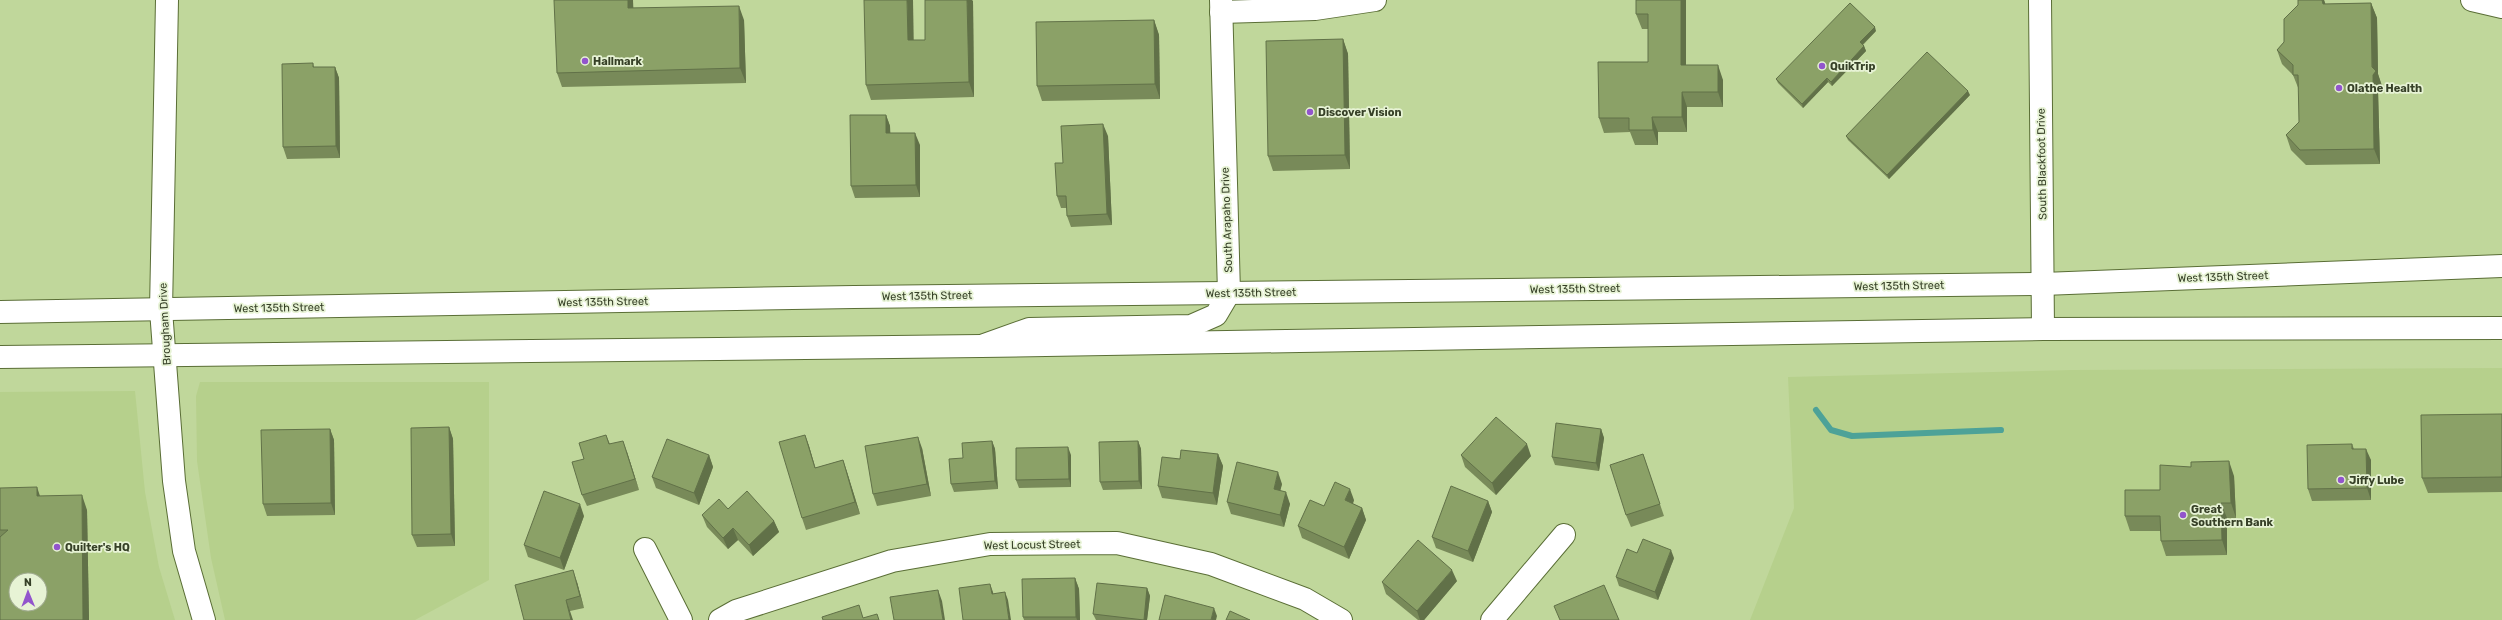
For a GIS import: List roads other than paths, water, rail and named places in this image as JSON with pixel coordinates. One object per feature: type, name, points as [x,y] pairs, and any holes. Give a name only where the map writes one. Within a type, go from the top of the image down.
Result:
[{"type":"main road","name":"Brougham Drive","points":[[167,0],[162,310],[177,504],[184,551],[204,620]]},
{"type":"main road","points":[[1221,6],[1315,9],[1375,0]]},
{"type":"main road","name":"South Blackfoot Drive","points":[[2040,0],[2043,329]]},
{"type":"main road","points":[[2472,0],[2502,7]]},
{"type":"main road","name":"South Arapaho Drive","points":[[1221,6],[1229,293]]},
{"type":"main road","name":"West 135th Street","points":[[0,312],[854,297],[2043,284],[2502,266]]},
{"type":"main road","points":[[981,346],[1029,328],[1191,326],[1216,315],[1229,293]]},
{"type":"main road","points":[[0,357],[981,346],[2043,329],[2502,328]]},
{"type":"main road","points":[[1492,620],[1564,535]]},
{"type":"main road","name":"West Locust Street","points":[[720,620],[736,611],[892,561],[990,544],[1109,543],[1211,564],[1305,599],[1340,620]]},
{"type":"main road","points":[[645,549],[681,620]]},
{"type":"waterway","points":[[1816,410],[1831,430],[1852,436],[2001,430]]},
{"type":"place","name":"Hallmark","points":[[585,61]]},
{"type":"place","name":"QuikTrip","points":[[1822,66]]},
{"type":"place","name":"Olathe Health","points":[[2339,88]]},
{"type":"place","name":"Discover Vision","points":[[1310,112]]},
{"type":"place","name":"Jiffy Lube","points":[[2341,480]]},
{"type":"place","name":"Great Southern Bank","points":[[2183,515]]},
{"type":"place","name":"Quilter's HQ","points":[[57,547]]}]
